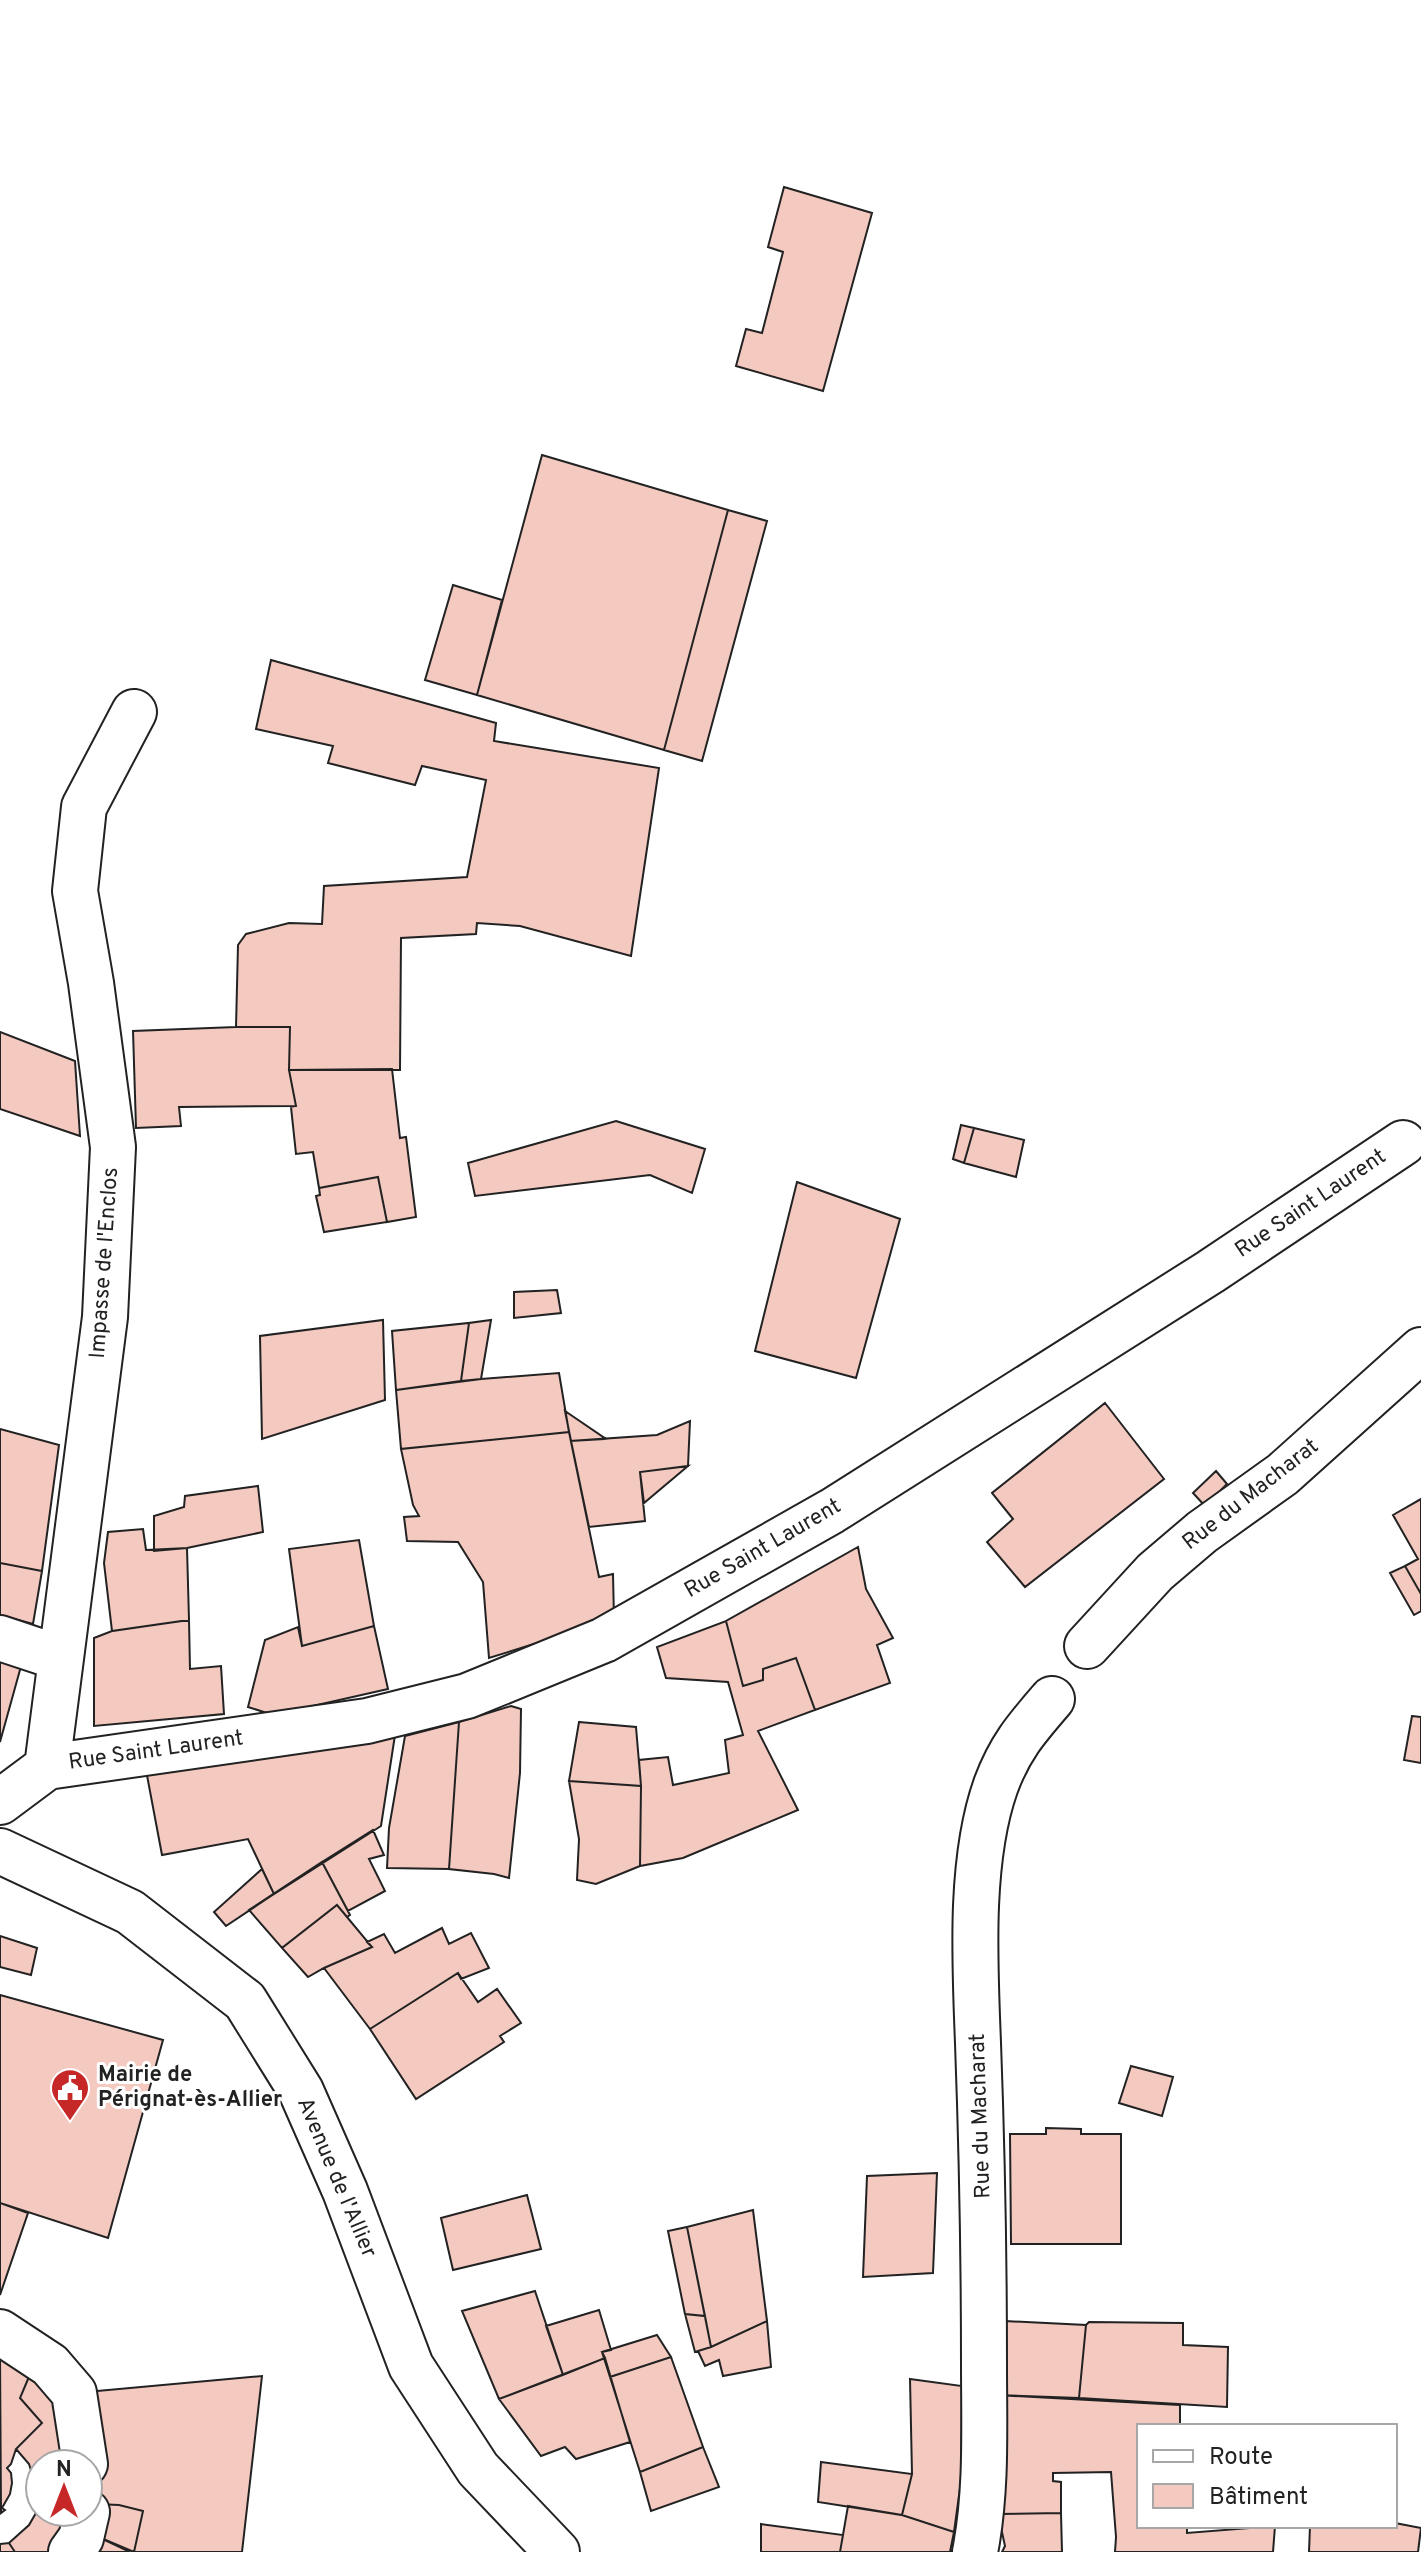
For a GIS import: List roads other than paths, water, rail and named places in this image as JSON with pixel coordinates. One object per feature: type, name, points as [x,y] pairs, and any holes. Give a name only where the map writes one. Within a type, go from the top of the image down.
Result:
[{"type":"street","name":"Impasse de l'Enclos","points":[[47,1767],[105,1317],[113,1147],[75,891],[84,807],[134,712]]},
{"type":"street","name":"Rue Saint Laurent","points":[[47,1767],[367,1721],[467,1696],[604,1640],[846,1503],[1210,1272],[1403,1143]]},
{"type":"street","name":"Rue du Macharat","points":[[1087,1646],[1155,1572],[1202,1532],[1283,1474],[1421,1350]]},
{"type":"street","points":[[0,1638],[60,1658]]},
{"type":"street","name":"Rue du Macharat","points":[[975,2552],[982,2520],[984,2436],[984,2204],[976,1992],[978,1886],[985,1825],[996,1784],[1017,1739],[1052,1699]]},
{"type":"street","points":[[0,1802],[47,1767]]},
{"type":"street","name":"Avenue de l'Allier","points":[[0,1851],[130,1912],[245,2001],[301,2091],[345,2191],[411,2366],[478,2469],[551,2550]]},
{"type":"street","points":[[0,2332],[50,2365],[74,2393],[83,2448]]},
{"type":"street","points":[[71,2552],[81,2538],[83,2528]]},
{"type":"place","name":"Mairie de Pérignat-ès-Allier","points":[[70,2122]]}]
